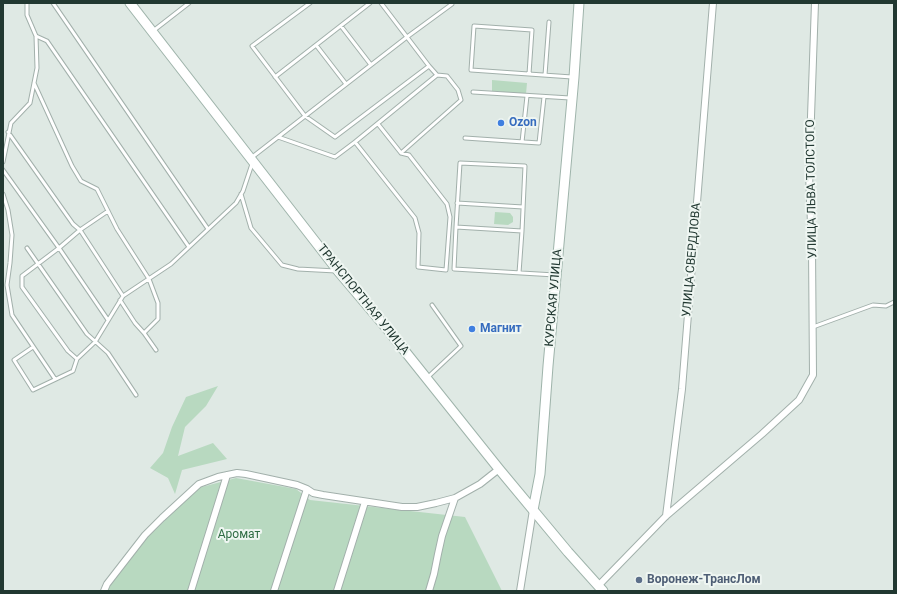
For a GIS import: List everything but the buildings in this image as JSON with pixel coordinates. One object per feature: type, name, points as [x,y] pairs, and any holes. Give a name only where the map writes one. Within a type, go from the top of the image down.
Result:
[{"type":"main road","name":"ТРАНСПОРТНАЯ УЛИЦА","points":[[130,3],[338,271],[388,330],[499,469],[601,588]]},
{"type":"main road","name":"КУРСКАЯ УЛИЦА","points":[[534,510],[540,474],[579,3]]},
{"type":"street","name":"УЛИЦА СВЕРДЛОВА","points":[[666,516],[682,389],[713,3]]},
{"type":"street","name":"УЛИЦА ЛЬВА ТОЛСТОГО","points":[[666,516],[762,434],[799,400],[813,375],[812,249],[809,173],[814,3]]},
{"type":"street","points":[[104,591],[107,584],[145,536],[182,499],[199,484],[218,477],[237,473],[246,474],[297,485],[313,493],[402,507],[417,507],[455,498],[480,484],[499,469]]},
{"type":"street","points":[[191,591],[227,475]]},
{"type":"street","points":[[274,591],[307,489]]},
{"type":"street","points":[[429,591],[442,536],[455,498]]},
{"type":"street","points":[[337,591],[365,502]]},
{"type":"street","name":"КУРСКАЯ УЛИЦА","points":[[520,591],[534,510]]},
{"type":"street","points":[[601,588],[637,546],[666,516]]},
{"type":"lane","points":[[3,162],[11,123],[30,104],[37,68],[36,36],[27,15],[27,3]]},
{"type":"lane","points":[[53,3],[208,229]]},
{"type":"lane","points":[[153,32],[189,3]]},
{"type":"lane","points":[[310,3],[252,46],[305,116],[335,137],[429,66]]},
{"type":"lane","points":[[275,77],[370,3]]},
{"type":"lane","points":[[381,3],[437,75],[447,76],[458,90],[461,100],[401,153]]},
{"type":"lane","points":[[33,347],[14,360],[33,390],[73,371],[77,359],[95,342],[123,296],[171,264],[236,203],[243,191],[252,160],[278,137],[452,3]]},
{"type":"lane","points":[[546,75],[549,22]]},
{"type":"lane","points":[[341,26],[371,65]]},
{"type":"lane","points":[[529,74],[532,30],[474,26],[471,70],[529,74],[546,75],[574,77]]},
{"type":"lane","points":[[36,36],[46,41],[189,247]]},
{"type":"lane","points":[[316,45],[346,84]]},
{"type":"lane","points":[[278,137],[335,157],[356,142],[437,75]]},
{"type":"lane","points":[[34,83],[72,166],[81,181],[96,189],[117,229],[149,279],[158,303],[158,319],[144,333]]},
{"type":"lane","points":[[473,92],[572,98]]},
{"type":"lane","points":[[522,142],[527,96]]},
{"type":"lane","points":[[465,138],[539,143],[544,97]]},
{"type":"lane","points":[[356,142],[415,218],[419,233],[418,266],[446,270],[450,217],[447,204],[409,156],[401,153],[378,124]]},
{"type":"lane","points":[[8,132],[73,224],[80,230],[123,296]]},
{"type":"lane","points":[[520,273],[525,166],[460,163],[454,269],[520,273],[556,275]]},
{"type":"lane","points":[[3,170],[108,320]]},
{"type":"lane","points":[[3,194],[8,210],[12,235],[7,285],[12,316],[55,379]]},
{"type":"lane","points":[[241,194],[251,228],[282,265],[298,269],[338,271]]},
{"type":"lane","points":[[457,203],[523,207]]},
{"type":"lane","points":[[77,359],[68,351],[22,287],[22,276],[80,230],[108,211]]},
{"type":"lane","points":[[456,227],[522,231]]},
{"type":"lane","points":[[28,248],[87,334],[108,353],[136,395]]},
{"type":"lane","points":[[120,300],[156,350]]},
{"type":"lane","points":[[812,327],[874,305],[886,306],[894,302]]},
{"type":"lane","points":[[427,379],[460,346],[432,305]]},
{"type":"green space","points":[[492,80],[527,83],[526,94],[492,91]]},
{"type":"green space","points":[[495,212],[510,213],[513,217],[513,222],[508,225],[494,224]]},
{"type":"green space","points":[[218,386],[206,406],[185,427],[178,456],[213,443],[227,459],[182,470],[175,494],[168,478],[150,468],[163,453],[172,427],[186,397]]},
{"type":"green space","name":"Аромат","points":[[236,478],[296,489],[310,500],[465,517],[502,591],[104,591],[146,539],[198,488]]},
{"type":"place","name":"Ozon","points":[[501,123]]},
{"type":"place","name":"Магнит","points":[[472,329]]},
{"type":"place","name":"Воронеж-ТрансЛом","points":[[639,580]]}]
